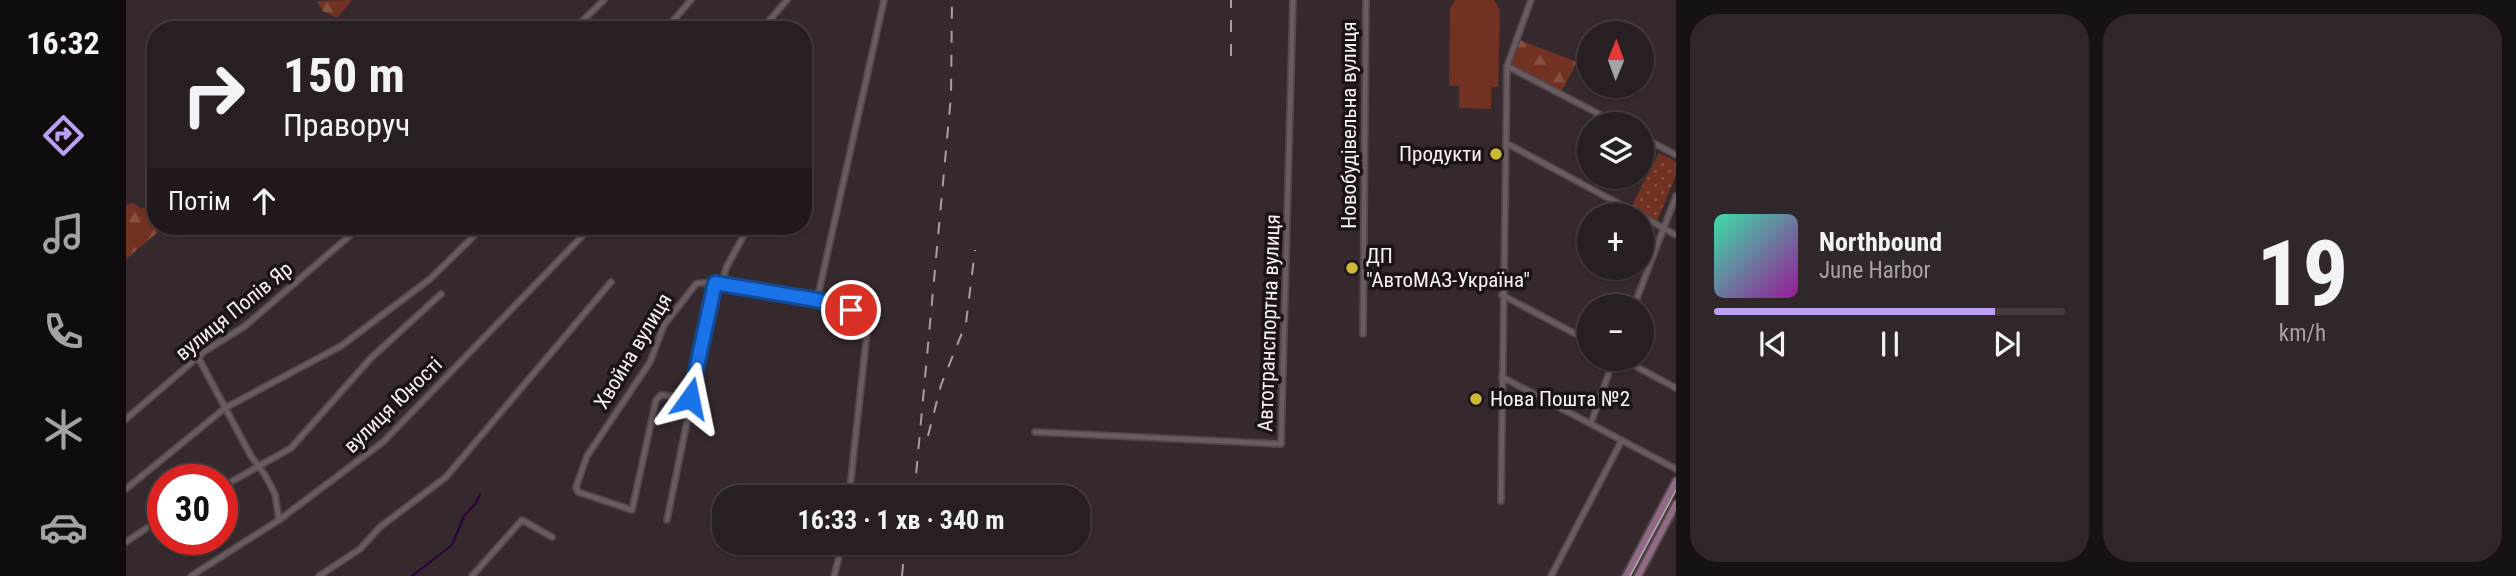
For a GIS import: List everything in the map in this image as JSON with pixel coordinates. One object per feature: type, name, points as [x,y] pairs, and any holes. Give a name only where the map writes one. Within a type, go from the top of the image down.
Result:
[{"type":"main road","points":[[1626,576],[1676,481]]},
{"type":"main road","points":[[1638,576],[1676,504]]},
{"type":"street","points":[[582,21],[604,0]]},
{"type":"street","points":[[673,21],[691,0]]},
{"type":"street","points":[[769,21],[787,0]]},
{"type":"street","points":[[817,300],[884,0]]},
{"type":"street","name":"Автотранспортна вулиця","points":[[1035,432],[1280,444],[1293,0]]},
{"type":"street","name":"Новобудівельна вулиця","points":[[1363,334],[1366,0]]},
{"type":"street","points":[[1501,501],[1507,66],[1531,0]]},
{"type":"street","points":[[1507,66],[1595,112]]},
{"type":"street","points":[[1506,143],[1617,203]]},
{"type":"street","points":[[1654,143],[1676,155]]},
{"type":"street","points":[[1639,294],[1676,196]]},
{"type":"street","points":[[1654,223],[1676,235]]},
{"type":"street","name":"вулиця Попів Яр","points":[[126,419],[199,359],[205,351],[245,326],[351,235]]},
{"type":"street","points":[[126,489],[225,408],[341,346],[430,279],[475,235]]},
{"type":"street","name":"вулиця Юності","points":[[191,576],[279,520],[383,442],[583,235]]},
{"type":"street","points":[[722,284],[726,268],[744,235]]},
{"type":"street","points":[[319,576],[359,549],[380,527],[446,477],[611,282]]},
{"type":"street","points":[[667,520],[715,283],[817,300],[851,310],[867,332],[850,485]]},
{"type":"street","name":"Хвойна вулиця","points":[[690,398],[661,395],[656,400],[632,510],[578,492],[576,486],[587,456],[632,383],[650,362],[664,325],[695,284],[715,283]]},
{"type":"street","points":[[238,477],[290,448],[371,358],[441,294]]},
{"type":"street","points":[[1502,295],[1577,335]]},
{"type":"street","points":[[199,359],[257,467],[275,494],[279,520]]},
{"type":"street","points":[[1591,424],[1611,371]]},
{"type":"street","points":[[1644,371],[1676,388]]},
{"type":"street","points":[[1502,377],[1676,469]]},
{"type":"street","points":[[1551,576],[1622,440]]},
{"type":"street","points":[[472,576],[522,520],[552,537]]},
{"type":"street","points":[[126,542],[147,528]]},
{"type":"street","points":[[834,576],[840,555]]},
{"type":"green space","points":[[352,0],[337,18],[323,11],[317,1]]},
{"type":"green space","points":[[1455,0],[1494,0],[1500,10],[1498,87],[1491,87],[1491,109],[1459,108],[1459,86],[1449,86],[1450,9]]},
{"type":"green space","points":[[1517,39],[1577,62],[1560,94],[1507,66]]},
{"type":"green space","points":[[1659,153],[1676,162],[1676,175],[1657,221],[1654,219],[1654,203],[1633,203],[1640,189],[1654,189],[1654,163]]},
{"type":"green space","points":[[134,203],[141,209],[147,207],[147,235],[154,235],[126,259],[126,205]]},
{"type":"waterway","points":[[412,576],[452,545],[464,516],[480,494]]},
{"type":"tram line","points":[[1630,576],[1676,490]]},
{"type":"railway","points":[[915,485],[951,96],[952,0]]},
{"type":"railway","points":[[1231,0],[1231,56]]},
{"type":"railway","points":[[928,436],[941,385],[966,323],[975,250]]},
{"type":"railway","points":[[902,576],[904,555]]},
{"type":"place","name":"Продукти","points":[[1496,154]]},
{"type":"place","name":"ДП \"АвтоМАЗ-Україна\"","points":[[1352,268]]},
{"type":"place","name":"Нова Пошта №2","points":[[1476,399]]},
{"type":"route","points":[[690,398],[715,283],[817,300],[851,310]]}]
